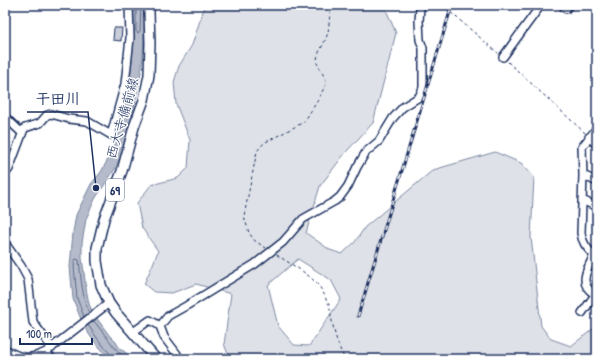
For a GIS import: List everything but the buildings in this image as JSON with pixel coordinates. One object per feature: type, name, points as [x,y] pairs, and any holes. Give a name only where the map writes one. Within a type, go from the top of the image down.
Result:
[{"type":"main road","name":"西大寺備前線","points":[[150,5],[149,75],[144,100],[134,127],[122,171],[104,219],[97,248],[97,261],[106,305],[116,313],[156,359]]},
{"type":"street","points":[[5,174],[9,169],[25,128],[40,123],[47,115],[50,114],[69,120],[87,121],[111,135],[125,84],[130,38],[129,5]]},
{"type":"street","points":[[160,326],[168,316],[255,264],[272,252],[304,219],[340,197],[348,186],[366,152],[379,141],[393,118],[404,107],[419,97],[423,88],[423,48],[420,40],[419,21],[420,8],[422,5]]},
{"type":"street","points":[[503,57],[541,5]]},
{"type":"street","points":[[562,5],[566,9],[570,5]]},
{"type":"street","points":[[5,117],[22,133]]},
{"type":"street","points":[[582,314],[595,295],[586,286],[585,282],[586,275],[596,257],[585,246],[582,239],[582,200],[584,175],[582,147],[597,128]]},
{"type":"street","points":[[589,137],[597,145]]},
{"type":"street","points":[[584,175],[597,182]]},
{"type":"street","points":[[582,200],[597,207]]},
{"type":"street","points":[[5,243],[28,279],[33,322],[49,350],[52,359]]},
{"type":"street","points":[[5,349],[22,358],[38,356],[49,350],[106,305]]},
{"type":"street","points":[[132,332],[150,320],[160,326],[164,337],[179,359]]},
{"type":"path","points":[[331,5],[328,33],[316,60],[326,80],[326,84],[304,122],[264,143],[258,151],[244,216],[249,233],[255,240],[305,273],[320,287],[326,296],[327,303],[329,303],[332,326],[345,359]]},
{"type":"path","points":[[442,5],[503,57],[589,137]]},
{"type":"shaded area","points":[[205,5],[384,5],[396,33],[373,123],[346,152],[320,186],[306,233],[330,250],[342,254],[355,242],[365,227],[433,170],[495,152],[521,163],[534,177],[531,237],[541,326],[551,339],[571,346],[597,326],[597,359],[230,359],[224,344],[231,294],[196,284],[172,293],[154,292],[144,284],[158,251],[142,228],[137,203],[151,185],[178,178],[188,168],[190,140],[176,104],[174,82],[179,66],[192,45]],"holes":[[[298,259],[331,280],[341,299],[309,346],[294,345],[278,326],[268,285]]]},
{"type":"water","points":[[133,5],[145,5],[143,57],[128,139],[115,169],[95,199],[86,219],[82,243],[82,258],[89,304],[93,313],[109,335],[118,346],[133,359],[110,359],[93,340],[84,327],[73,299],[70,267],[76,215],[91,184],[101,172],[115,143],[130,74]]},
{"type":"railway","points":[[358,316],[452,5]]},
{"type":"place","name":"干田川","points":[[96,188]]}]
